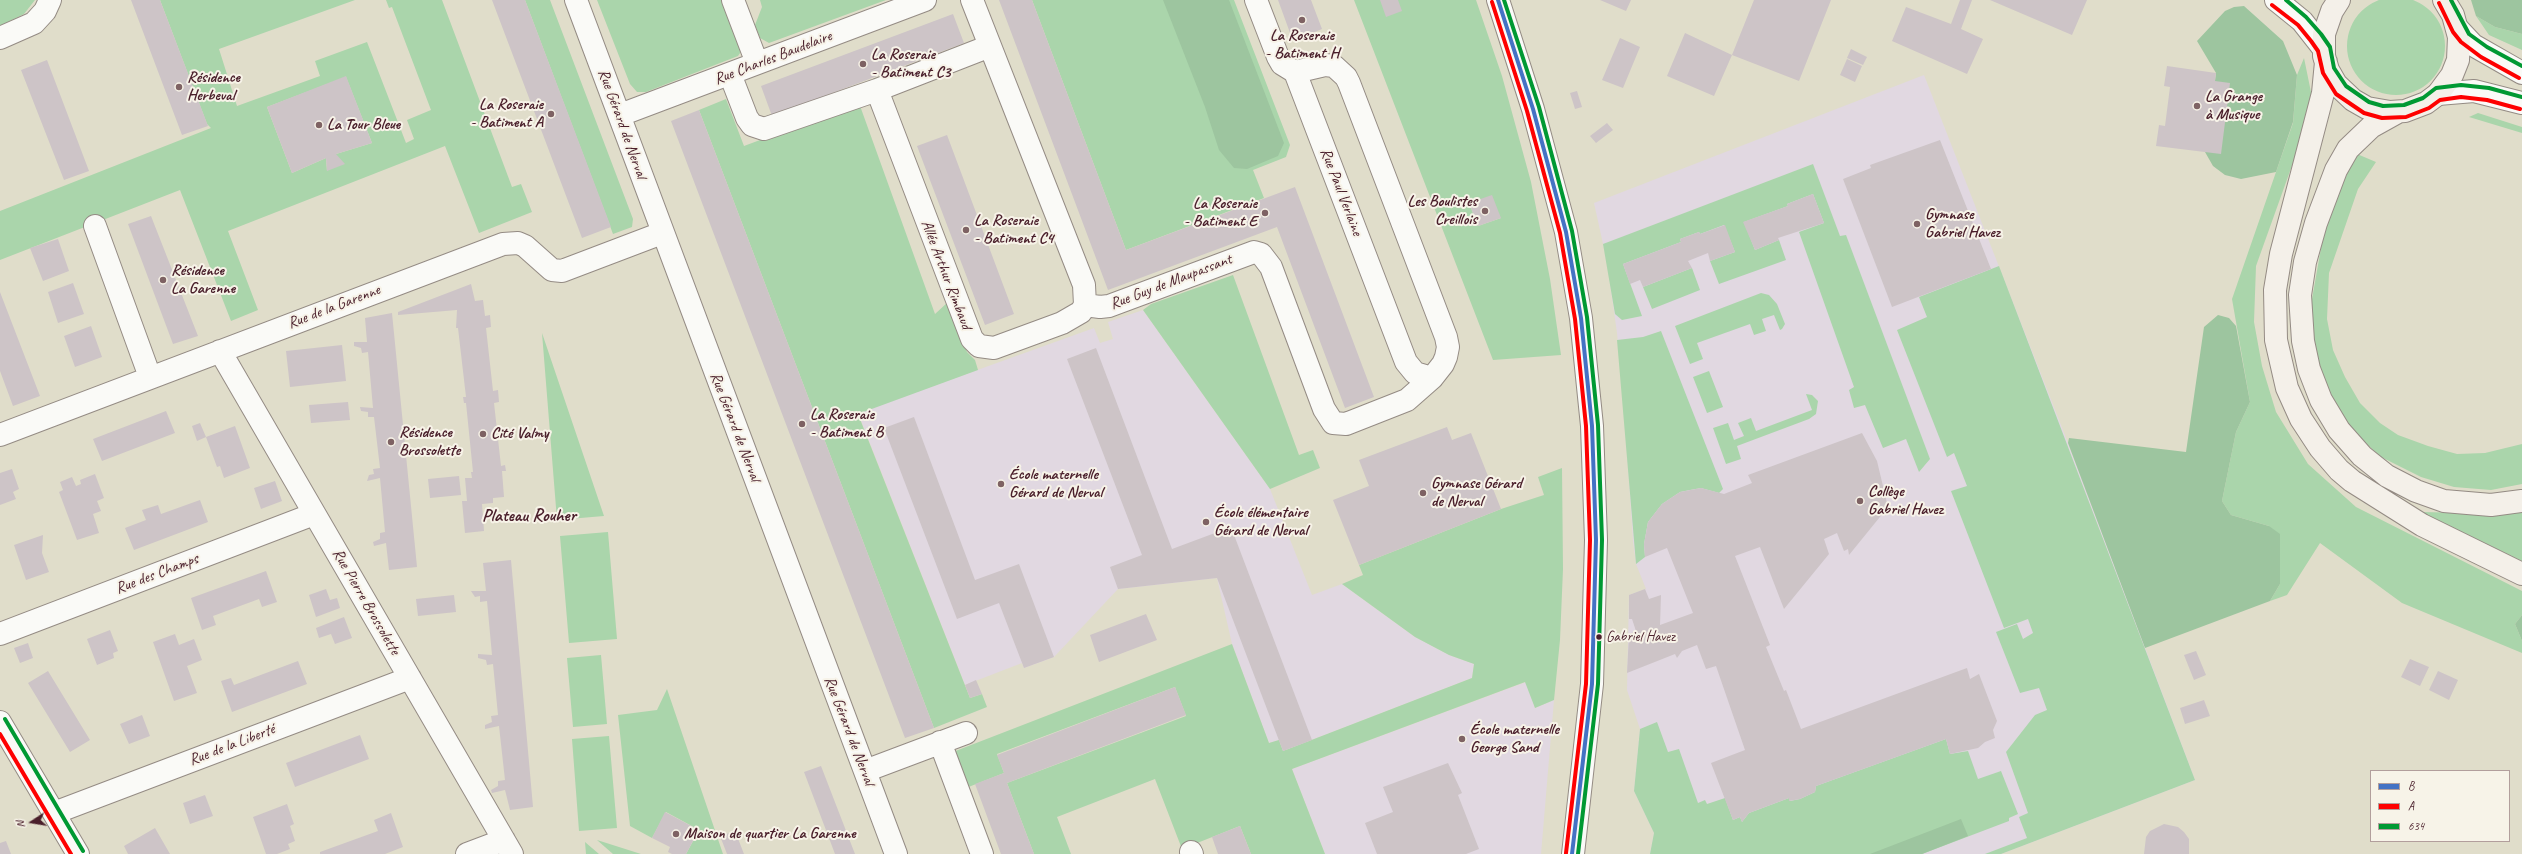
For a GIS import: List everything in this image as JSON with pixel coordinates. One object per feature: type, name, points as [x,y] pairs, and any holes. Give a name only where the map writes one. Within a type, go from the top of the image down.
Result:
[{"type":"main road","points":[[2339,0],[2326,26],[2323,93],[2281,254],[2275,290],[2276,340],[2287,388],[2301,419],[2320,448],[2339,470],[2416,522],[2522,574]]},
{"type":"main road","points":[[2444,0],[2453,15],[2458,29],[2460,45],[2456,68],[2438,94],[2420,106],[2398,112],[2371,127],[2348,149],[2336,170],[2316,223],[2305,262],[2300,295],[2303,341],[2309,369],[2321,400],[2339,430],[2362,456],[2387,476],[2416,491],[2444,501],[2484,505],[2522,501]]},
{"type":"main road","points":[[2325,56],[2336,84],[2353,100],[2375,110],[2398,112]]},
{"type":"street","points":[[0,38],[34,23],[40,18],[50,0]]},
{"type":"street","name":"Rue Gérard de Nerval","points":[[576,0],[620,115],[662,233],[896,854]]},
{"type":"street","points":[[733,0],[757,63]]},
{"type":"street","name":"Rue Charles Baudelaire","points":[[620,115],[925,0]]},
{"type":"street","name":"Rue Guy de Maupassant","points":[[972,0],[1084,285],[1085,306],[1100,308],[1110,306],[1254,252],[1261,254],[1271,267],[1324,409],[1333,423],[1346,424],[1407,400],[1432,378]]},
{"type":"street","points":[[1256,0],[1282,64],[1295,72],[1325,65],[1334,66],[1346,77],[1349,83],[1446,337],[1448,347],[1446,357],[1443,364],[1432,378]]},
{"type":"street","points":[[1498,0],[1533,109],[1566,232],[1581,318],[1592,426],[1596,548],[1592,684],[1573,851]]},
{"type":"street","points":[[2276,0],[2302,21],[2325,56]]},
{"type":"street","points":[[2458,29],[2472,45],[2522,73]]},
{"type":"street","points":[[730,74],[747,118],[752,125],[764,129],[877,90],[990,46]]},
{"type":"street","name":"Rue Paul Verlaine","points":[[1295,72],[1406,362],[1415,373],[1432,378]]},
{"type":"street","name":"Allée Arthur Rimbaud","points":[[877,90],[972,340],[979,346],[994,348],[1062,323],[1081,312],[1085,306]]},
{"type":"street","points":[[2438,94],[2474,91],[2522,103]]},
{"type":"street","points":[[95,226],[150,377]]},
{"type":"street","name":"Rue de la Garenne","points":[[0,435],[503,244],[518,243],[525,246],[552,270],[562,271],[662,233]]},
{"type":"street","name":"Rue Pierre Brossolette","points":[[220,351],[508,847]]},
{"type":"street","name":"Rue des Champs","points":[[0,634],[314,514]]},
{"type":"street","name":"Rue de la Liberté","points":[[54,812],[410,678]]},
{"type":"street","points":[[0,722],[78,854]]},
{"type":"street","points":[[865,771],[966,732]]},
{"type":"street","points":[[940,742],[982,854]]},
{"type":"street","points":[[468,854],[508,847]]},
{"type":"shaded area","name":"Collège Gabriel Havez","points":[[1924,75],[2068,443],[2195,780],[2001,854],[1650,854],[1654,833],[1634,791],[1640,729],[1627,690],[1629,595],[1646,589],[1636,564],[1617,333],[1607,262],[1594,203]]},
{"type":"shaded area","points":[[1143,310],[1270,489],[1312,595],[1342,584],[1415,637],[1449,655],[1474,664],[1472,678],[1283,751],[1279,740],[1269,743],[1232,644],[1217,578],[1118,589],[1054,657],[1024,668],[1022,663],[965,685],[858,413],[1094,328],[1100,343],[1113,339],[1108,322]]},
{"type":"shaded area","name":"École maternelle George Sand","points":[[1526,682],[1535,708],[1554,700],[1541,854],[1325,854],[1292,769]]},
{"type":"green space","points":[[2384,-1],[2408,-1],[2423,6],[2436,19],[2441,27],[2444,37],[2444,55],[2441,65],[2436,73],[2423,86],[2415,91],[2405,94],[2387,94],[2377,91],[2369,86],[2356,73],[2351,65],[2348,55],[2348,37],[2351,27],[2356,19],[2369,6]]},
{"type":"green space","points":[[0,0],[35,0],[24,14],[0,26]]},
{"type":"green space","points":[[160,0],[355,0],[219,49],[237,106],[320,76],[315,61],[367,42],[406,143],[414,139],[407,120],[431,110],[392,7],[389,8],[386,0],[442,0],[512,187],[521,184],[532,212],[479,233],[445,146],[228,231],[258,310],[231,321],[180,190],[0,260],[0,211],[211,128],[207,124]],"holes":[[[346,77],[372,143],[336,154],[327,171],[326,158],[292,173],[267,107]]]},
{"type":"green space","points":[[525,0],[550,0],[633,219],[632,227],[613,234]]},
{"type":"green space","points":[[597,0],[723,0],[742,50],[738,56],[646,92],[637,92],[630,84]]},
{"type":"green space","points":[[760,0],[886,0],[769,43],[760,38],[755,25],[762,7]]},
{"type":"green space","points":[[1032,0],[1234,0],[1290,145],[1286,157],[1253,170],[1264,198],[1126,250]]},
{"type":"green space","points":[[1163,0],[1229,0],[1284,143],[1278,156],[1247,169],[1234,168],[1219,150],[1205,107]]},
{"type":"green space","points":[[1354,0],[1476,0],[1502,76],[1531,182],[1550,279],[1561,355],[1493,360]],"holes":[[[1469,203],[1501,218],[1478,226]]]},
{"type":"green space","points":[[2471,0],[2522,0],[2522,34],[2495,27],[2476,16]]},
{"type":"green space","points":[[2244,6],[2283,41],[2297,75],[2293,122],[2276,172],[2241,179],[2225,175],[2213,166],[2205,152],[2216,73],[2197,41],[2225,11],[2234,7]]},
{"type":"green space","points":[[2476,16],[2495,27],[2522,34],[2522,50],[2489,35]]},
{"type":"green space","points":[[2304,58],[2312,97],[2304,132],[2256,266],[2254,322],[2262,366],[2276,412],[2308,464],[2356,507],[2522,591],[2522,615],[2515,624],[2522,641],[2522,653],[2402,603],[2320,543],[2287,595],[2270,601],[2280,584],[2269,526],[2231,515],[2222,501],[2236,432],[2250,402],[2232,299],[2293,123],[2297,75]]},
{"type":"green space","points":[[726,99],[744,146],[859,103],[935,314],[948,302],[967,352],[975,360],[978,370],[858,414],[970,698],[982,694],[987,707],[934,728],[699,110]]},
{"type":"green space","points":[[2478,113],[2522,127],[2522,133],[2469,117]]},
{"type":"green space","points":[[2357,154],[2376,162],[2358,189],[2329,273],[2327,319],[2333,350],[2345,377],[2360,403],[2380,423],[2398,435],[2428,446],[2457,454],[2485,453],[2522,444],[2522,484],[2491,490],[2454,487],[2421,477],[2381,457],[2348,427],[2324,385],[2312,341],[2312,299],[2327,214]]},
{"type":"green space","points":[[1813,164],[1840,236],[1846,235],[1930,459],[1919,472],[1906,439],[1883,448],[1865,405],[1854,408],[1849,390],[1854,387],[1799,232],[1824,223],[1813,194],[1787,204],[1788,206],[1744,222],[1755,250],[1779,240],[1786,260],[1719,284],[1710,261],[1735,252],[1724,225],[1700,234],[1699,232],[1680,239],[1681,242],[1623,264],[1642,316],[1622,320],[1615,314],[1603,244]]},
{"type":"green space","points":[[1999,266],[2195,780],[2001,854],[1985,854],[2027,838],[2019,817],[2028,813],[2006,752],[2035,715],[2047,710],[2039,688],[2020,693],[1996,632],[2017,624],[2023,639],[2033,633],[2028,619],[2004,628],[1951,491],[1967,486],[1954,453],[1947,457],[1897,330],[1927,317],[1919,297]]},
{"type":"green space","points":[[1692,268],[1700,290],[1652,309],[1643,287]]},
{"type":"green space","points":[[1233,275],[1299,455],[1313,450],[1320,468],[1270,489],[1143,310],[1151,304]]},
{"type":"green space","points":[[1761,293],[1769,295],[1777,304],[1785,324],[1782,329],[1780,330],[1774,315],[1762,319],[1766,331],[1754,335],[1750,324],[1697,343],[1703,359],[1690,364],[1675,326]]},
{"type":"green space","points":[[2218,315],[2229,318],[2236,326],[2250,402],[2236,432],[2222,501],[2231,515],[2269,526],[2280,534],[2280,584],[2270,601],[2145,648],[2068,443],[2069,438],[2186,452],[2204,327]]},
{"type":"green space","points":[[1661,331],[1723,489],[1719,493],[1701,488],[1680,492],[1662,504],[1648,522],[1644,544],[1645,557],[1636,564],[1617,340],[1643,337]]},
{"type":"green space","points":[[542,333],[604,516],[557,520]]},
{"type":"green space","points":[[1709,371],[1723,407],[1707,413],[1693,377]]},
{"type":"green space","points":[[1806,394],[1812,395],[1818,401],[1816,414],[1809,419],[1737,446],[1741,459],[1726,464],[1713,428],[1728,423],[1734,440],[1744,436],[1738,423],[1751,418],[1756,431],[1812,410]]},
{"type":"green space","points":[[1562,468],[1563,569],[1560,640],[1554,700],[1535,708],[1525,682],[1292,769],[1325,854],[1251,854],[1240,826],[1182,849],[1155,779],[1057,817],[1071,854],[1034,854],[1007,783],[1186,716],[1175,687],[997,754],[1004,773],[966,788],[953,752],[1232,644],[1269,743],[1279,740],[1283,751],[1472,678],[1474,664],[1449,655],[1415,637],[1342,584],[1363,575],[1359,565],[1501,509],[1544,495],[1538,477]]},
{"type":"green space","points":[[2522,510],[2522,561],[2420,512],[2474,513]]},
{"type":"green space","points":[[608,532],[617,639],[569,643],[560,536]]},
{"type":"green space","points":[[2522,615],[2522,641],[2515,624]]},
{"type":"green space","points":[[601,655],[607,724],[573,727],[567,658]]},
{"type":"green space","points":[[667,689],[723,854],[686,854],[699,830],[666,812],[652,838],[630,826],[618,715],[657,710]]},
{"type":"green space","points":[[1657,722],[1668,752],[1679,749],[1698,803],[1705,800],[1707,804],[1725,798],[1733,820],[1740,817],[1742,822],[1749,813],[1789,798],[1790,801],[1800,799],[1815,792],[1816,786],[1946,739],[1950,754],[1968,751],[1978,779],[2001,771],[2018,814],[2009,818],[2009,821],[1922,854],[1650,854],[1654,833],[1634,791],[1640,729]]},
{"type":"green space","points":[[609,736],[617,828],[579,831],[572,739]]},
{"type":"green space","points":[[1961,819],[1968,836],[1922,854],[1870,854]]},
{"type":"green space","points":[[597,840],[641,854],[613,854]]},
{"type":"green space","points":[[585,842],[599,854],[586,854]]},
{"type":"building","name":"Résidence Herbeval","points":[[131,0],[160,0],[208,126],[182,135]]},
{"type":"building","name":"La Roseraie - Batiment A","points":[[492,0],[525,0],[611,227],[582,238]]},
{"type":"building","name":"La Roseraie - Batiment E","points":[[999,0],[1032,0],[1126,250],[1295,187],[1374,397],[1345,408],[1277,227],[1108,290]]},
{"type":"building","name":"La Roseraie - Batiment H","points":[[1278,0],[1311,0],[1322,29],[1293,41]]},
{"type":"building","points":[[1380,0],[1398,0],[1402,11],[1386,17]]},
{"type":"building","points":[[1600,0],[1631,0],[1626,11]]},
{"type":"building","points":[[1754,0],[1831,0],[1799,81],[1732,55]]},
{"type":"building","points":[[1960,0],[1972,0],[1961,29],[1983,39],[1967,74],[1892,41],[1906,7],[1951,24]]},
{"type":"building","points":[[1990,0],[2087,0],[2072,35]]},
{"type":"building","name":"La Roseraie - Batiment C3","points":[[953,14],[964,43],[772,116],[761,86]]},
{"type":"building","points":[[1685,33],[1732,55],[1714,96],[1667,76]]},
{"type":"building","points":[[1620,38],[1640,47],[1623,88],[1602,80]]},
{"type":"building","points":[[1851,49],[1867,57],[1863,65],[1847,58]]},
{"type":"building","points":[[1847,59],[1862,66],[1855,82],[1840,75]]},
{"type":"building","points":[[47,60],[89,171],[64,180],[21,70]]},
{"type":"building","name":"La Grange à Musique","points":[[2167,66],[2216,73],[2215,81],[2230,83],[2221,154],[2156,146],[2159,125],[2165,126],[2170,87],[2164,86]]},
{"type":"building","name":"La Tour Bleue","points":[[346,76],[372,143],[336,154],[345,164],[327,171],[326,158],[292,173],[267,107]]},
{"type":"building","points":[[1577,91],[1582,107],[1575,109],[1570,93]]},
{"type":"building","name":"La Roseraie - Batiment B","points":[[699,110],[934,728],[905,738],[671,121]]},
{"type":"building","points":[[1607,123],[1613,130],[1596,143],[1590,136]]},
{"type":"building","name":"La Roseraie - Batiment C4","points":[[947,135],[1014,314],[985,325],[917,146]]},
{"type":"building","name":"Gymnase Gabriel Havez","points":[[1940,140],[1991,269],[1892,307],[1843,179],[1871,168],[1870,165]]},
{"type":"building","points":[[1813,194],[1824,223],[1778,238],[1779,240],[1755,250],[1743,222],[1788,206],[1787,204]]},
{"type":"building","name":"Les Boulistes Creillois","points":[[1492,195],[1501,218],[1478,226],[1469,203]]},
{"type":"building","name":"Résidence La Garenne","points":[[151,216],[198,336],[173,344],[128,224]]},
{"type":"building","points":[[1725,225],[1735,252],[1710,261],[1708,253],[1688,261],[1692,268],[1643,287],[1640,280],[1630,284],[1623,264],[1681,242],[1680,239]]},
{"type":"building","points":[[58,239],[69,271],[43,281],[30,248]]},
{"type":"building","points":[[73,283],[84,314],[58,323],[48,292]]},
{"type":"building","name":"Cité Valmy","points":[[471,284],[475,301],[483,300],[485,316],[490,315],[491,327],[486,328],[493,391],[498,390],[499,402],[494,403],[501,466],[505,465],[506,471],[502,471],[504,497],[493,498],[493,503],[482,504],[484,531],[465,533],[462,501],[467,501],[465,478],[472,478],[471,472],[473,472],[466,403],[464,403],[463,397],[466,397],[458,328],[456,328],[457,310],[398,315],[398,312]]},
{"type":"building","points":[[0,292],[40,396],[13,406],[0,371]]},
{"type":"building","name":"Résidence Brossolette","points":[[392,313],[417,567],[389,570],[386,543],[374,546],[373,542],[380,539],[380,533],[385,532],[380,478],[367,481],[369,475],[374,474],[373,469],[380,468],[374,417],[368,417],[368,412],[361,411],[360,407],[373,408],[368,352],[362,353],[361,348],[354,346],[354,342],[367,342],[365,318]]},
{"type":"building","points":[[91,326],[102,357],[75,367],[64,336]]},
{"type":"building","points":[[342,345],[346,381],[290,387],[286,351]]},
{"type":"building","points":[[1096,348],[1172,549],[1231,527],[1312,740],[1283,751],[1217,578],[1118,589],[1110,567],[1142,555],[1067,359]]},
{"type":"building","points":[[348,402],[350,420],[311,423],[309,405]]},
{"type":"building","points":[[166,411],[175,433],[102,461],[93,439]]},
{"type":"building","points":[[914,417],[975,580],[1019,564],[1054,657],[1024,668],[999,603],[957,619],[884,428]]},
{"type":"building","points":[[200,423],[206,437],[197,441],[192,426]]},
{"type":"building","points":[[235,426],[250,468],[224,478],[220,466],[217,467],[206,437]]},
{"type":"building","name":"Gymnase Gérard de Nerval","points":[[1447,427],[1452,440],[1471,433],[1501,509],[1359,565],[1333,500],[1369,486],[1359,460]]},
{"type":"building","points":[[1862,433],[1877,461],[1888,507],[1849,555],[1848,549],[1844,551],[1837,533],[1824,539],[1829,554],[1784,609],[1760,547],[1735,556],[1770,645],[1766,647],[1784,691],[1786,690],[1801,729],[1967,668],[1970,679],[1979,674],[1997,721],[1993,730],[1995,738],[1985,742],[1978,748],[1950,754],[1946,739],[1816,786],[1815,792],[1800,799],[1789,801],[1789,798],[1749,813],[1742,822],[1740,817],[1733,820],[1711,763],[1745,750],[1716,666],[1706,669],[1697,645],[1682,651],[1677,658],[1675,654],[1627,673],[1629,634],[1636,631],[1632,619],[1629,619],[1629,595],[1645,589],[1649,599],[1661,595],[1660,625],[1693,613],[1667,548],[1645,557],[1644,544],[1648,522],[1662,504],[1680,492],[1701,488],[1724,494],[1752,483],[1748,475]]},
{"type":"building","points":[[12,469],[19,489],[13,492],[16,499],[0,505],[0,473]]},
{"type":"building","points":[[95,474],[104,498],[97,501],[101,511],[93,514],[99,533],[77,540],[59,492],[63,490],[60,482],[72,477],[76,486],[81,484],[80,480]]},
{"type":"building","points":[[459,476],[461,495],[430,498],[428,479]]},
{"type":"building","points":[[275,481],[282,501],[261,509],[254,488]]},
{"type":"building","points":[[200,500],[208,522],[134,550],[125,528],[146,520],[142,510],[158,505],[161,514]]},
{"type":"building","points":[[43,535],[42,553],[49,572],[26,580],[14,545]]},
{"type":"building","points":[[511,560],[533,807],[510,810],[505,790],[492,793],[491,790],[498,786],[498,781],[505,780],[499,726],[485,729],[485,725],[492,722],[491,716],[498,715],[493,664],[487,665],[486,660],[478,658],[478,654],[492,655],[487,601],[480,602],[480,596],[475,597],[471,591],[486,591],[483,563]]},
{"type":"building","points":[[266,571],[277,602],[262,607],[259,599],[213,616],[216,625],[202,630],[191,598]]},
{"type":"building","points":[[326,589],[330,600],[337,598],[340,608],[316,617],[309,595]]},
{"type":"building","points":[[454,595],[456,612],[418,616],[416,599]]},
{"type":"building","points":[[1146,614],[1157,640],[1099,662],[1090,635]]},
{"type":"building","points":[[344,617],[352,638],[335,644],[331,634],[319,638],[316,628]]},
{"type":"building","points":[[110,630],[118,651],[113,653],[114,658],[97,665],[87,639]]},
{"type":"building","points":[[175,634],[179,645],[194,639],[202,660],[187,666],[197,693],[174,701],[153,642]]},
{"type":"building","points":[[28,643],[33,658],[20,663],[14,648]]},
{"type":"building","points":[[2196,651],[2206,675],[2194,680],[2184,655]]},
{"type":"building","points":[[2410,659],[2429,667],[2420,686],[2401,677]]},
{"type":"building","points":[[298,661],[307,684],[232,712],[221,681],[231,678],[234,685]]},
{"type":"building","points":[[48,671],[90,740],[70,752],[28,683]]},
{"type":"building","points":[[2438,671],[2458,680],[2449,700],[2429,690]]},
{"type":"building","points":[[976,680],[982,694],[970,698],[965,685]]},
{"type":"building","points":[[1175,687],[1186,715],[1007,783],[1034,854],[1001,854],[975,784],[1004,773],[997,755]]},
{"type":"building","points":[[2204,700],[2210,716],[2185,724],[2180,708]]},
{"type":"building","points":[[142,715],[150,736],[129,744],[120,724]]},
{"type":"building","points":[[360,735],[369,759],[295,787],[286,763]]},
{"type":"building","points":[[1448,763],[1462,793],[1458,795],[1479,849],[1466,854],[1377,854],[1365,823],[1393,812],[1383,787]]},
{"type":"building","points":[[821,766],[855,854],[835,854],[804,772]]},
{"type":"building","points":[[205,795],[213,816],[190,824],[183,803]]},
{"type":"building","points":[[287,804],[294,824],[290,826],[295,841],[288,844],[290,849],[277,854],[266,854],[253,817]]},
{"type":"building","name":"Maison de quartier La Garenne","points":[[665,812],[699,830],[686,854],[672,854],[668,852],[670,847],[652,838]]},
{"type":"building","points":[[391,813],[403,847],[385,854],[320,854],[320,852],[378,831],[374,820]]},
{"type":"building","points":[[2164,824],[2178,827],[2184,832],[2189,839],[2189,854],[2144,854],[2146,837],[2150,831]]},
{"type":"building","points":[[1240,826],[1251,854],[1218,854],[1212,837]]},
{"type":"building","points":[[155,828],[170,854],[128,854],[124,846]]},
{"type":"building","points":[[735,831],[744,854],[727,854],[720,836]]},
{"type":"building","points":[[6,841],[11,854],[0,854],[0,843]]},
{"type":"transit line","name":"B","points":[[1498,0],[1533,109],[1566,232],[1581,318],[1592,426],[1596,540],[1592,684],[1572,854]]},
{"type":"transit line","name":"634","points":[[1504,0],[1539,107],[1572,231],[1587,317],[1598,425],[1602,540],[1598,684],[1578,854]]},
{"type":"transit line","name":"634","points":[[2286,0],[2306,17],[2321,34],[2330,47],[2334,68],[2346,86],[2369,102],[2383,106],[2404,105],[2423,98],[2436,88],[2461,85],[2489,88],[2522,97]]},
{"type":"transit line","name":"634","points":[[2451,0],[2469,34],[2487,47],[2522,66]]},
{"type":"transit line","name":"A","points":[[1492,2],[1527,111],[1560,233],[1575,319],[1586,426],[1590,540],[1586,684],[1566,853]]},
{"type":"transit line","name":"A","points":[[2439,3],[2453,32],[2461,42],[2481,57],[2519,78]]},
{"type":"transit line","name":"A","points":[[2272,5],[2298,25],[2311,41],[2318,51],[2323,73],[2336,94],[2364,113],[2382,118],[2406,117],[2429,108],[2440,100],[2461,97],[2487,100],[2520,109]]},
{"type":"transit line","name":"634","points":[[5,719],[83,851]]},
{"type":"transit line","name":"A","points":[[0,734],[71,854]]},
{"type":"place","name":"La Roseraie - Batiment H","points":[[1302,20]]},
{"type":"place","name":"La Roseraie - Batiment C3","points":[[863,64]]},
{"type":"place","name":"Résidence Herbeval","points":[[179,87]]},
{"type":"place","name":"La Grange à Musique","points":[[2197,106]]},
{"type":"place","name":"La Roseraie - Batiment A","points":[[551,114]]},
{"type":"place","name":"La Tour Bleue","points":[[319,125]]},
{"type":"place","name":"Les Boulistes Creillois","points":[[1485,211]]},
{"type":"place","name":"La Roseraie - Batiment E","points":[[1265,213]]},
{"type":"place","name":"Gymnase Gabriel Havez","points":[[1917,224]]},
{"type":"place","name":"La Roseraie - Batiment C4","points":[[966,230]]},
{"type":"place","name":"Résidence La Garenne","points":[[163,280]]},
{"type":"place","name":"La Roseraie - Batiment B","points":[[802,424]]},
{"type":"place","name":"Cité Valmy","points":[[483,434]]},
{"type":"place","name":"Résidence Brossolette","points":[[391,442]]},
{"type":"place","name":"École maternelle Gérard de Nerval","points":[[1001,484]]},
{"type":"place","name":"Gymnase Gérard de Nerval","points":[[1423,493]]},
{"type":"place","name":"Collège Gabriel Havez","points":[[1860,501]]},
{"type":"place","name":"École élémentaire Gérard de Nerval","points":[[1206,522]]},
{"type":"place","name":"Gabriel Havez","points":[[1599,637]]},
{"type":"place","name":"École maternelle George Sand","points":[[1462,739]]},
{"type":"place","name":"Maison de quartier La Garenne","points":[[676,834]]},
{"type":"district","name":"Plateau Rouher","points":[[529,516]]}]
